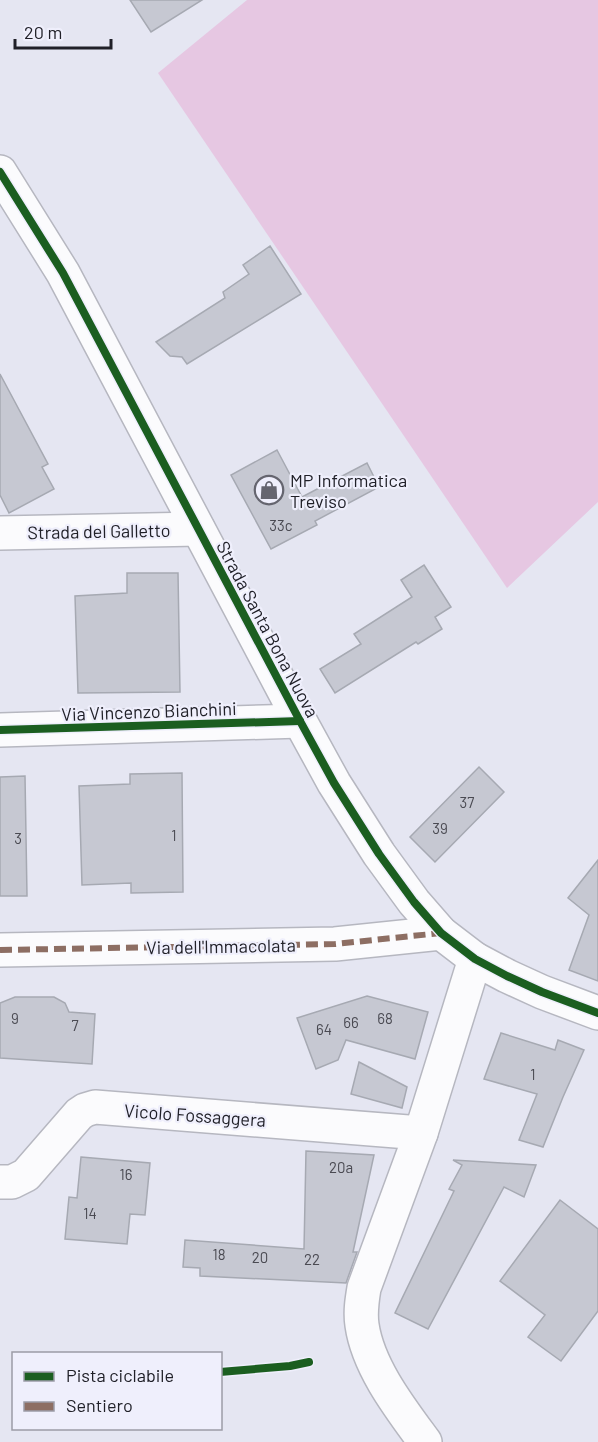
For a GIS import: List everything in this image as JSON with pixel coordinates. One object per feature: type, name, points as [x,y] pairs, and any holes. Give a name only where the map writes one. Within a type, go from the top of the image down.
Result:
[{"type":"street","name":"Strada Santa Bona Nuova","points":[[0,172],[63,273],[300,721],[334,783],[379,854],[414,902],[441,933],[475,959],[542,992],[598,1013]]},
{"type":"street","name":"Strada del Galletto","points":[[0,533],[198,529]]},
{"type":"street","name":"Via Vincenzo Bianchini","points":[[0,730],[300,721]]},
{"type":"street","name":"Via dell'Immacolata","points":[[0,950],[335,944],[441,933]]},
{"type":"street","points":[[424,1442],[395,1400],[374,1363],[368,1350],[361,1308],[364,1288],[421,1132],[475,959]]},
{"type":"street","name":"Vicolo Fossaggera","points":[[0,1182],[21,1179],[79,1114],[95,1107],[421,1132]]},
{"type":"shaded area","points":[[247,0],[598,0],[598,502],[507,588],[158,73]]},
{"type":"building","points":[[130,0],[202,0],[151,32]]},
{"type":"building","points":[[270,246],[301,294],[187,364],[182,357],[170,356],[156,342],[225,298],[223,292],[249,274],[243,265]]},
{"type":"building","points":[[0,374],[48,464],[42,467],[54,489],[9,513],[0,495]]},
{"type":"building","points":[[277,450],[302,497],[367,463],[379,487],[315,521],[317,525],[271,549],[231,475]]},
{"type":"building","points":[[424,565],[451,607],[435,617],[442,629],[418,644],[416,642],[335,693],[320,669],[361,644],[354,634],[412,597],[401,580]]},
{"type":"building","points":[[127,573],[178,573],[180,692],[78,693],[75,596],[127,593]]},
{"type":"building","points":[[479,767],[504,792],[435,862],[410,837]]},
{"type":"building","points":[[182,773],[183,892],[131,893],[131,883],[82,885],[79,786],[130,784],[130,774]]},
{"type":"building","points":[[25,776],[27,896],[0,896],[0,777]]},
{"type":"building","points":[[598,860],[598,981],[569,970],[589,915],[568,898]]},
{"type":"building","points":[[367,996],[428,1012],[415,1059],[346,1040],[338,1060],[316,1069],[297,1018]]},
{"type":"building","points":[[15,997],[54,997],[65,1003],[69,1012],[95,1014],[92,1064],[0,1058],[0,1003]]},
{"type":"building","points":[[501,1033],[555,1050],[558,1040],[584,1050],[543,1147],[519,1140],[537,1094],[484,1079]]},
{"type":"building","points":[[359,1062],[407,1087],[402,1108],[351,1094]]},
{"type":"building","points":[[306,1151],[374,1155],[353,1252],[357,1252],[346,1283],[200,1276],[200,1268],[183,1267],[185,1240],[304,1249]]},
{"type":"building","points":[[81,1157],[150,1163],[145,1215],[130,1214],[127,1244],[65,1239],[69,1197],[77,1198]]},
{"type":"building","points":[[453,1160],[536,1165],[524,1197],[504,1187],[428,1329],[395,1313],[454,1191],[449,1189],[462,1165]]},
{"type":"building","points":[[560,1200],[598,1229],[598,1311],[561,1361],[528,1337],[545,1315],[500,1281]]},
{"type":"marked path","points":[[0,950],[335,944],[441,933]]},
{"type":"cycle path","points":[[0,172],[63,273],[300,721],[334,783],[379,854],[414,902],[441,933],[475,959],[542,992],[598,1013]]},
{"type":"cycle path","points":[[0,730],[300,721]]},
{"type":"cycle path","points":[[222,1372],[290,1366],[309,1362]]},
{"type":"place","name":"MP Informatica Treviso","points":[[269,490]]}]
